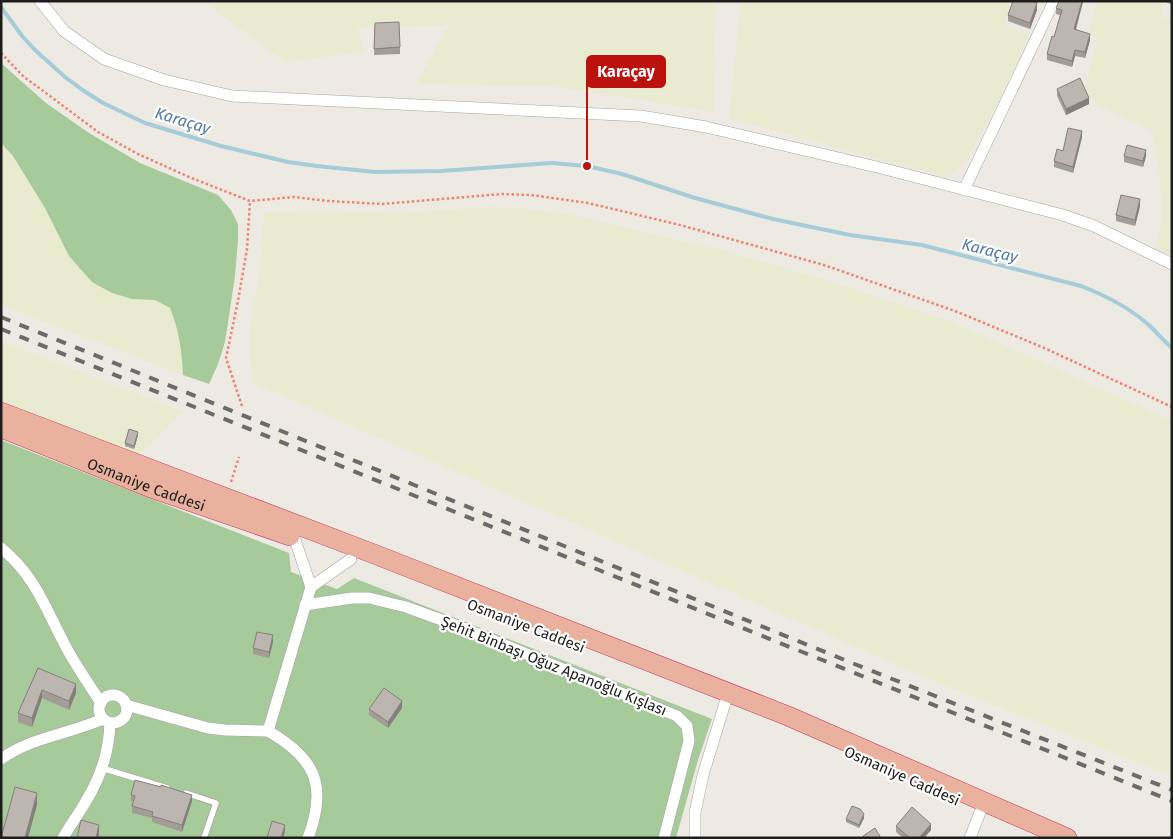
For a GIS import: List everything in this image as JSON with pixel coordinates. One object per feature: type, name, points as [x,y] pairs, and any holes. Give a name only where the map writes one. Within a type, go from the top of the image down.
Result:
[{"type":"highway","points":[[1,412],[788,716],[1067,838]]},
{"type":"highway","name":"Osmaniye Caddesi","points":[[1,428],[151,488],[352,559],[863,758],[1045,838]]},
{"type":"street","points":[[40,1],[64,31],[104,59],[164,80],[232,96],[641,116],[706,127],[881,168],[1063,216],[1094,226],[1172,264]]},
{"type":"street","points":[[964,190],[1054,1]]},
{"type":"street","points":[[268,731],[311,587],[294,537]]},
{"type":"street","points":[[1,548],[19,564],[40,593],[66,648],[101,702]]},
{"type":"street","points":[[311,587],[352,559]]},
{"type":"street","name":"Şehit Binbaşı Oğuz Apanoğlu Kışlası","points":[[305,605],[352,598],[369,598],[397,604],[461,627],[678,716],[687,726],[689,741],[664,838]]},
{"type":"street","points":[[1,759],[40,738],[106,721],[115,723],[124,719],[127,710],[121,698],[116,696],[107,697],[101,702],[99,711],[106,721],[110,740],[102,768],[88,800],[63,838]]},
{"type":"street","points":[[695,838],[695,813],[703,776],[725,704]]},
{"type":"street","points":[[126,705],[208,728],[268,731],[283,740],[305,760],[317,784],[314,818],[308,838]]},
{"type":"street","points":[[970,838],[981,810]]},
{"type":"lane","points":[[102,768],[216,803],[204,838]]},
{"type":"path","points":[[1,53],[24,76],[98,132],[138,154],[250,201],[294,197],[382,204],[502,194],[531,195],[588,203],[680,225],[843,272],[955,311],[1042,347],[1172,407]]},
{"type":"path","points":[[242,406],[226,358],[247,249],[250,201]]},
{"type":"green space","points":[[203,1],[716,1],[713,112],[547,86],[417,84],[449,25],[358,28],[363,52],[285,62]]},
{"type":"green space","points":[[741,1],[1012,1],[1004,25],[1029,35],[1014,71],[973,150],[958,169],[946,177],[729,118]]},
{"type":"green space","points":[[1097,1],[1165,1],[1160,16],[1172,20],[1172,254],[1157,249],[1161,221],[1161,193],[1159,168],[1152,131],[1095,103],[1089,95],[1086,85],[1098,37],[1089,33]]},
{"type":"green space","points":[[1,63],[46,103],[89,133],[140,163],[218,195],[231,210],[238,224],[235,276],[225,342],[209,384],[183,375],[180,341],[170,308],[155,300],[132,299],[112,293],[92,282],[69,256],[45,208],[13,156],[1,143]]},
{"type":"green space","points":[[1,143],[13,156],[45,208],[69,256],[132,299],[155,300],[170,308],[179,338],[183,375],[1,305]]},
{"type":"green space","points":[[489,207],[523,208],[572,215],[725,251],[820,278],[950,321],[1172,421],[1172,776],[927,678],[252,382],[249,336],[259,279],[264,212],[398,213]]},
{"type":"green space","points":[[1,341],[182,411],[135,460],[1,407]]},
{"type":"green space","points":[[1,440],[289,553],[291,572],[337,589],[354,578],[712,719],[698,760],[676,838],[1,838]]},
{"type":"building","points":[[1013,1],[1032,1],[1037,3],[1030,23],[1008,15]]},
{"type":"building","points":[[1059,1],[1082,1],[1074,29],[1090,34],[1085,52],[1075,50],[1072,61],[1047,54],[1062,10],[1056,8]]},
{"type":"building","points":[[399,22],[400,47],[374,49],[375,23]]},
{"type":"building","points":[[1080,78],[1089,98],[1066,109],[1057,89]]},
{"type":"building","points":[[1068,128],[1082,131],[1073,167],[1054,161],[1057,149],[1063,151]]},
{"type":"building","points":[[1127,145],[1146,150],[1143,161],[1124,156]]},
{"type":"building","points":[[1121,195],[1140,199],[1135,220],[1116,215]]},
{"type":"building","points":[[129,429],[138,432],[134,446],[125,443]]},
{"type":"building","points":[[257,632],[273,635],[269,652],[253,648]]},
{"type":"building","points":[[38,668],[76,684],[69,701],[42,690],[32,718],[18,713]]},
{"type":"building","points":[[384,688],[402,701],[388,722],[369,709]]},
{"type":"building","points":[[135,780],[161,787],[161,785],[192,795],[182,825],[152,816],[153,812],[132,806],[135,796],[131,795]]},
{"type":"building","points":[[15,787],[37,793],[25,838],[1,838]]},
{"type":"building","points":[[852,806],[860,809],[864,814],[859,825],[846,819]]},
{"type":"building","points":[[912,807],[931,824],[919,838],[910,838],[896,826]]},
{"type":"building","points":[[81,820],[99,825],[96,838],[77,838]]},
{"type":"building","points":[[272,821],[285,825],[281,838],[267,838]]},
{"type":"building","points":[[875,828],[881,838],[864,838],[863,836]]},
{"type":"waterway","name":"Karaçay","points":[[1,7],[22,36],[35,50],[84,91],[103,103],[145,123],[221,146],[288,162],[375,172],[441,171],[551,163],[587,166],[622,174],[695,198],[773,219],[850,235],[922,245],[1081,286],[1128,309],[1152,328],[1172,348]]},
{"type":"railway","points":[[1,317],[852,663],[1172,790]]},
{"type":"railway","points":[[1,329],[1172,801]]},
{"type":"place","name":"Karaçay","points":[[587,166]]}]
